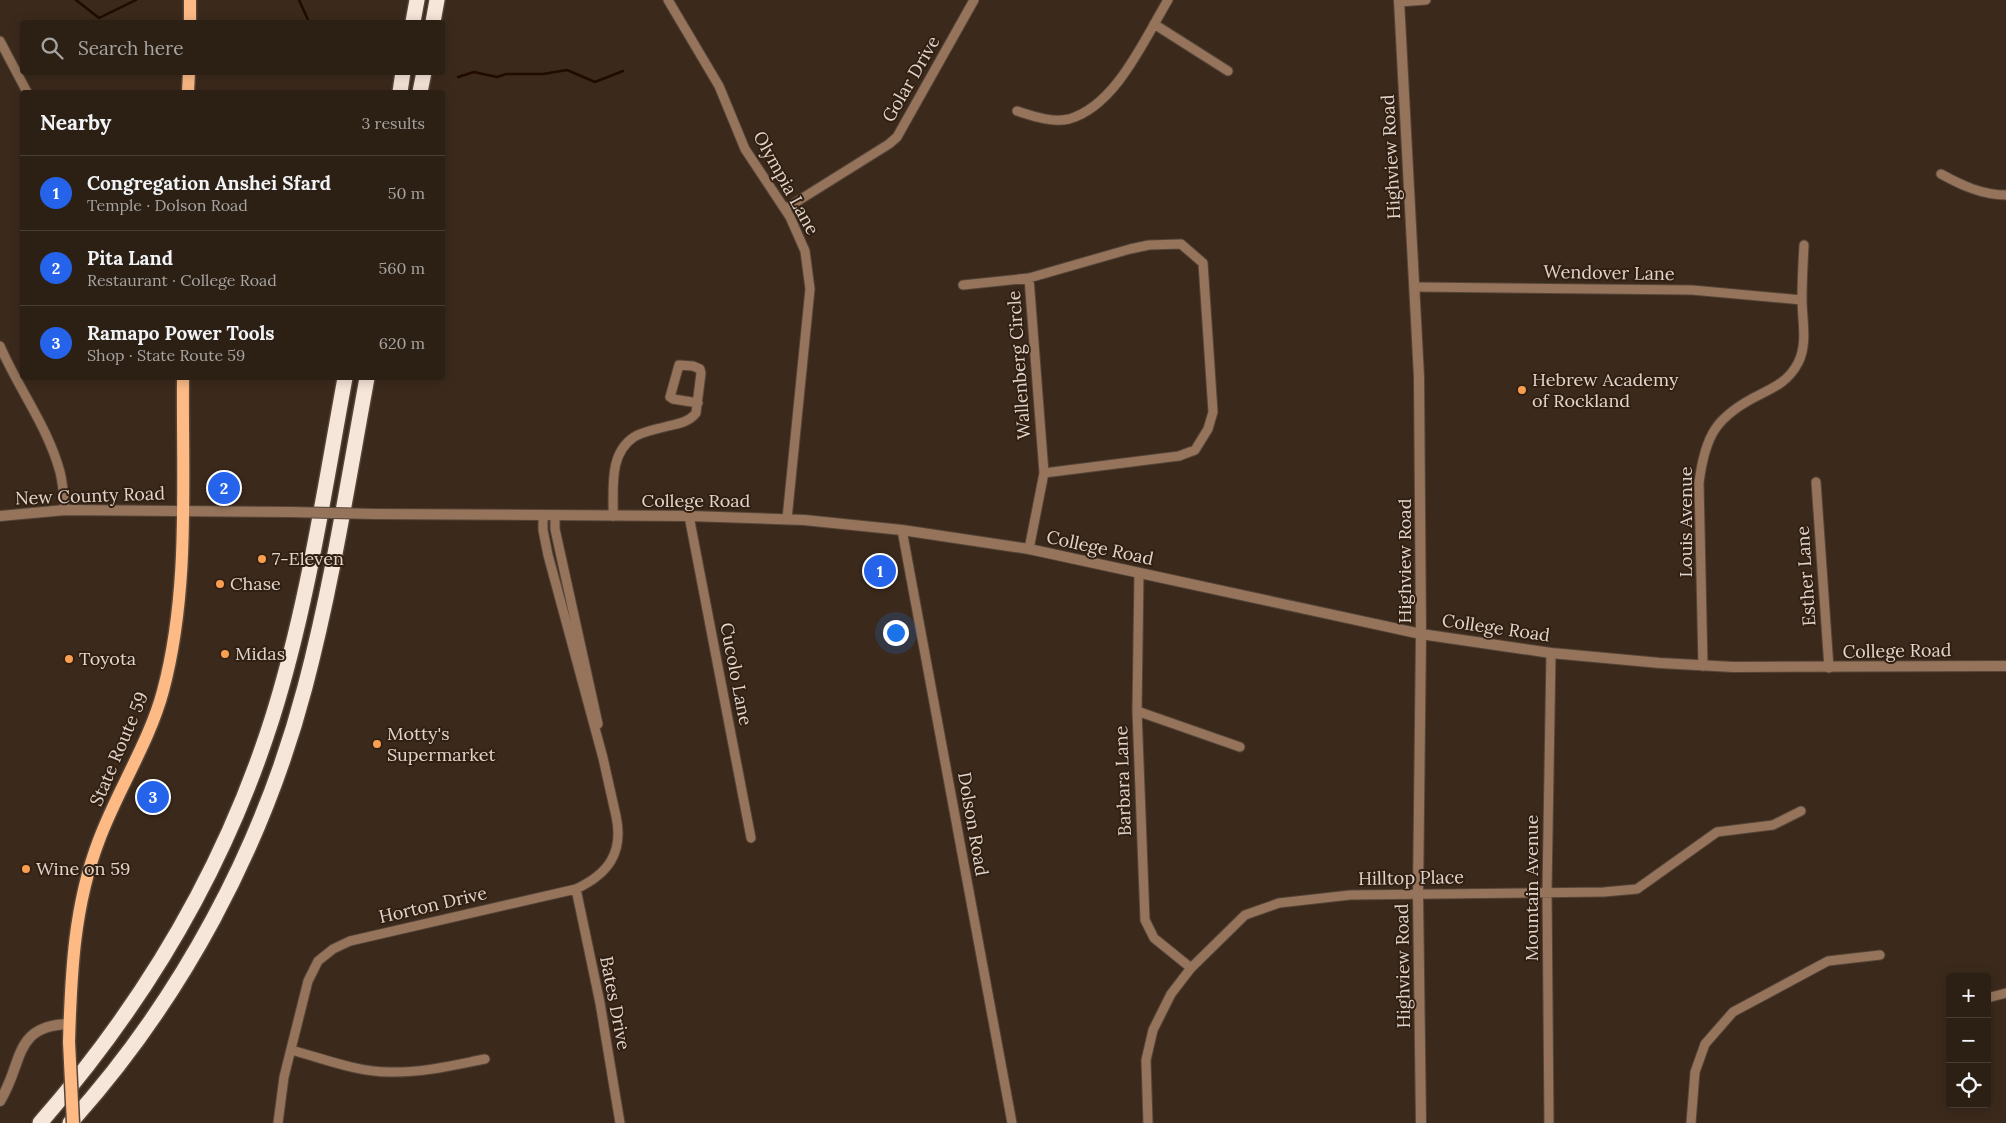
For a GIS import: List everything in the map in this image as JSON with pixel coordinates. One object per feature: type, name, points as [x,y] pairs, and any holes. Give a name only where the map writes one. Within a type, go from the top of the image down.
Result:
[{"type":"highway","points":[[413,20],[417,0]]},
{"type":"highway","points":[[433,20],[437,0]]},
{"type":"highway","points":[[400,90],[403,75]]},
{"type":"highway","points":[[420,90],[423,75]]},
{"type":"highway","points":[[40,1123],[106,1043],[163,960],[220,853],[248,787],[272,718],[293,645],[309,574],[345,380]]},
{"type":"highway","points":[[71,1123],[130,1050],[187,964],[237,872],[270,795],[295,724],[314,653],[367,380]]},
{"type":"main road","points":[[190,0],[190,20]]},
{"type":"main road","points":[[188,90],[189,75]]},
{"type":"main road","name":"State Route 59","points":[[71,1123],[69,1042],[74,946],[79,908],[89,869],[116,801],[150,729],[163,692],[172,649],[179,602],[183,380]]},
{"type":"street","name":"Olympia Lane","points":[[668,0],[719,86],[745,149],[785,209],[805,251],[810,289],[787,519]]},
{"type":"street","name":"Golar Drive","points":[[785,209],[889,144],[897,137],[974,0]]},
{"type":"street","points":[[1017,111],[1055,120],[1070,118],[1108,96],[1168,0]]},
{"type":"street","points":[[1399,1],[1426,0]]},
{"type":"street","name":"Highview Road","points":[[1399,1],[1415,287],[1420,431],[1421,634],[1418,895],[1421,1123]]},
{"type":"street","points":[[1154,24],[1228,71]]},
{"type":"street","points":[[0,41],[27,90]]},
{"type":"street","points":[[1941,174],[1973,190],[1994,195],[2006,195]]},
{"type":"street","name":"Wallenberg Circle","points":[[1029,549],[1044,473],[1029,278],[1149,245],[1181,244],[1203,263],[1213,412],[1208,429],[1195,450],[1179,456],[1044,473]]},
{"type":"street","name":"Louis Avenue","points":[[1703,666],[1699,483],[1703,455],[1708,439],[1717,424],[1727,414],[1744,402],[1783,383],[1799,362],[1804,346],[1802,300],[1804,245]]},
{"type":"street","points":[[963,284],[1029,278]]},
{"type":"street","name":"Wendover Lane","points":[[1415,287],[1692,290],[1802,300]]},
{"type":"street","points":[[0,346],[12,375],[51,446],[59,471],[65,510]]},
{"type":"street","points":[[613,516],[614,472],[620,452],[629,441],[639,434],[689,420],[696,413],[698,403],[700,370],[693,366],[679,365],[670,396],[673,400],[698,403]]},
{"type":"street","name":"Esther Lane","points":[[1816,482],[1829,668]]},
{"type":"street","name":"New County Road","points":[[0,516],[65,510],[182,510]]},
{"type":"street","name":"College Road","points":[[182,510],[374,514],[689,516],[787,519],[902,530],[1029,549],[1421,634],[1551,653],[1703,666],[1829,668],[2006,666]]},
{"type":"street","name":"Horton Drive","points":[[278,1123],[284,1077],[308,981],[318,961],[333,949],[350,941],[576,889],[593,881],[607,868],[617,849],[618,826],[603,758],[548,555],[543,530],[544,516]]},
{"type":"street","name":"Horton Drive","points":[[555,516],[555,529],[595,702],[603,758]]},
{"type":"street","name":"Cucolo Lane","points":[[689,516],[751,838]]},
{"type":"street","name":"Dolson Road","points":[[902,530],[1012,1123]]},
{"type":"street","name":"Barbara Lane","points":[[1140,573],[1137,711],[1144,920],[1154,938],[1191,968]]},
{"type":"street","name":"Mountain Avenue","points":[[1550,1123],[1547,891],[1551,653]]},
{"type":"street","points":[[1137,711],[1240,747]]},
{"type":"street","name":"Hilltop Place","points":[[1148,1123],[1146,1060],[1153,1030],[1171,994],[1191,968],[1245,915],[1279,903],[1350,895],[1547,891],[1604,892],[1637,889],[1717,832],[1773,825],[1801,811]]},
{"type":"street","name":"Bates Drive","points":[[576,889],[600,1003],[620,1123]]},
{"type":"street","points":[[1691,1123],[1695,1072],[1705,1044],[1733,1012],[1828,961],[1880,955]]},
{"type":"street","points":[[1991,997],[2006,993]]},
{"type":"street","points":[[0,1101],[8,1088],[22,1047],[33,1033],[45,1026],[70,1024]]},
{"type":"street","points":[[291,1050],[359,1068],[387,1072],[444,1067],[485,1059]]},
{"type":"waterway","points":[[76,0],[99,18],[136,0]]},
{"type":"waterway","points":[[299,0],[308,20]]},
{"type":"waterway","points":[[458,77],[474,72],[497,77],[506,74],[543,74],[567,70],[595,82],[623,71]]},
{"type":"place","name":"Hebrew Academy of Rockland","points":[[1522,390]]},
{"type":"place","name":"Pita Land","points":[[224,488]]},
{"type":"place","name":"7-Eleven","points":[[262,559]]},
{"type":"place","name":"Congregation Anshei Sfard","points":[[880,571]]},
{"type":"place","name":"Chase","points":[[220,584]]},
{"type":"place","name":"Midas","points":[[225,654]]},
{"type":"place","name":"Toyota","points":[[69,659]]},
{"type":"place","name":"Motty's Supermarket","points":[[377,744]]},
{"type":"place","name":"Ramapo Power Tools","points":[[153,797]]},
{"type":"place","name":"Wine on 59","points":[[26,869]]}]
